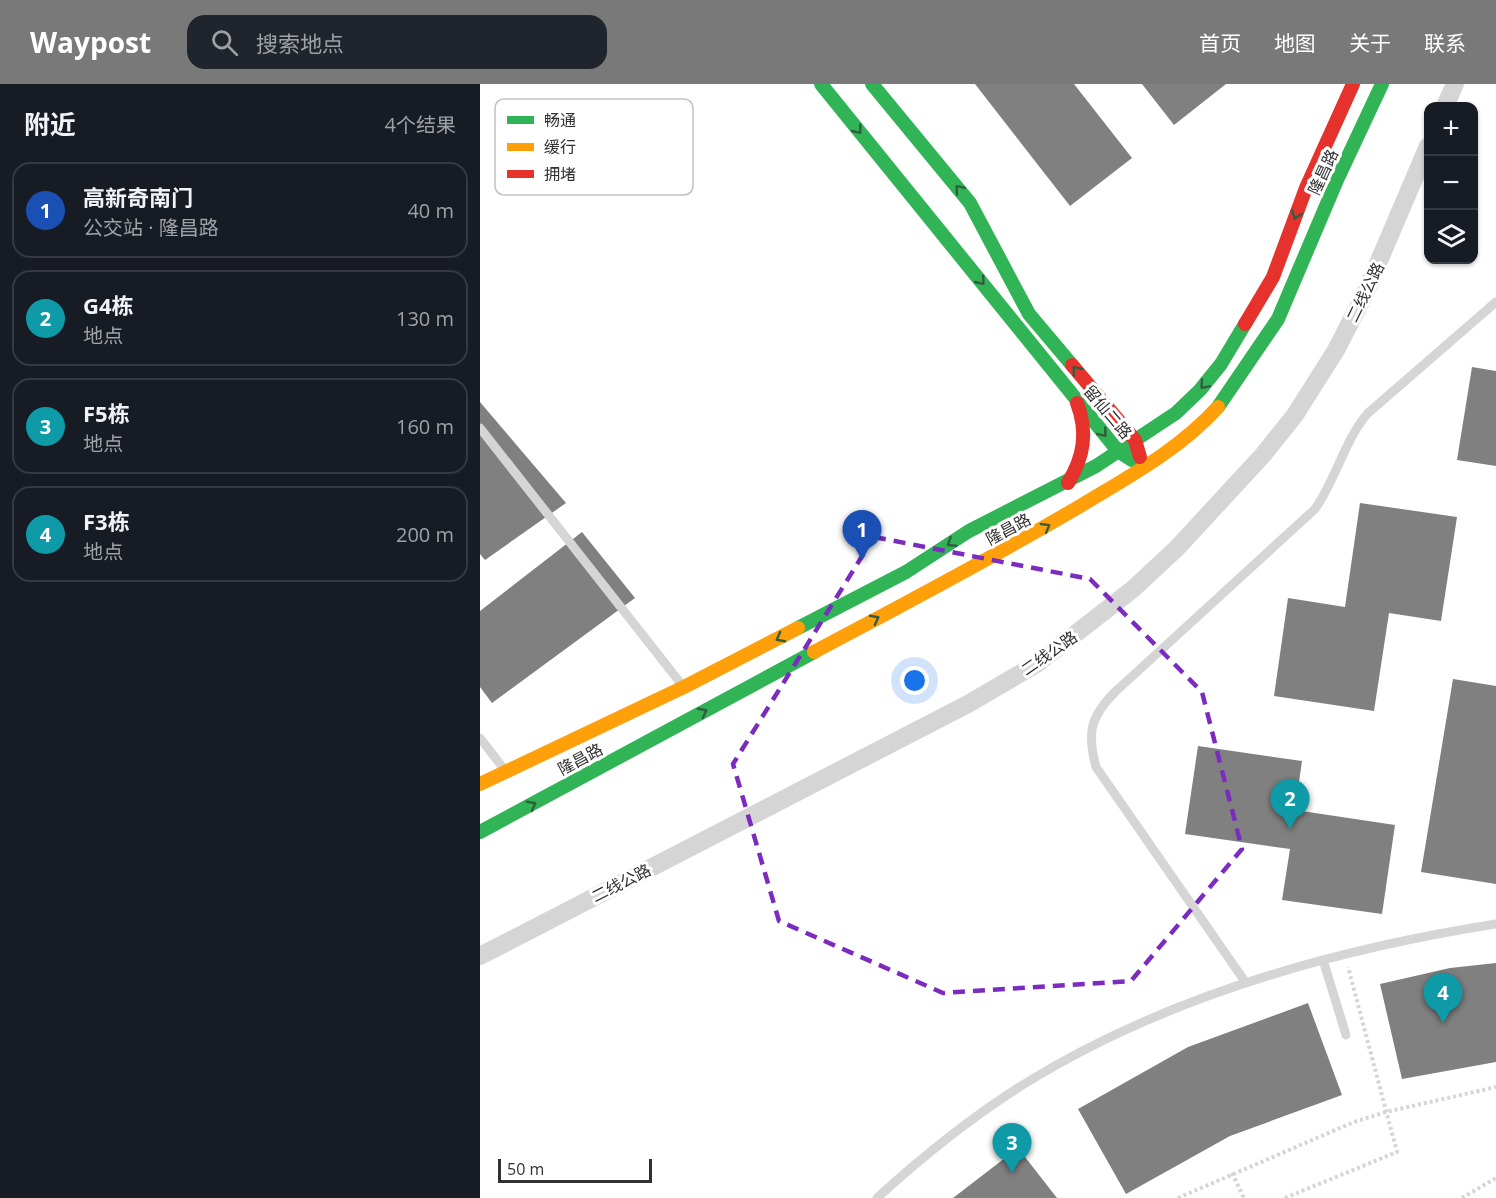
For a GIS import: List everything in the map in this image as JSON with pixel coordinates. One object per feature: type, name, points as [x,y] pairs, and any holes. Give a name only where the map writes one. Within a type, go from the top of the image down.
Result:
[{"type":"street","name":"留仙二路","points":[[821,84],[1118,452],[1144,468]]},
{"type":"street","name":"留仙二路","points":[[872,84],[970,203],[969,222],[1029,314],[1135,440],[1144,468]]},
{"type":"street","name":"隆昌路","points":[[480,784],[684,687],[906,572],[969,531],[1068,483],[1176,413],[1200,390],[1245,327],[1273,277],[1306,188],[1353,84]]},
{"type":"street","name":"隆昌路","points":[[480,832],[1033,534],[1144,468],[1200,427],[1226,399],[1247,370],[1278,319],[1295,284],[1322,214],[1382,84]]},
{"type":"street","points":[[1447,102],[1455,84]]},
{"type":"street","name":"二线公路","points":[[480,956],[968,704],[1038,663],[1133,589],[1177,548],[1263,455],[1312,389],[1364,296],[1424,155]]},
{"type":"street","points":[[945,237],[969,222]]},
{"type":"street","points":[[1068,483],[1077,469],[1084,439],[1084,424],[1074,397]]},
{"type":"lane","points":[[1246,983],[1096,767],[1090,736],[1093,722],[1100,706],[1315,509],[1335,475],[1355,428],[1367,414],[1496,302]]},
{"type":"lane","points":[[480,428],[684,687]]},
{"type":"lane","points":[[480,738],[506,771]]},
{"type":"lane","points":[[877,1198],[950,1136],[1022,1086],[1072,1057],[1136,1026],[1246,983],[1323,960],[1400,940],[1496,924]]},
{"type":"lane","points":[[1323,960],[1346,1035]]},
{"type":"path","points":[[1285,1198],[1396,1152],[1345,954]]},
{"type":"path","points":[[1178,1198],[1232,1173],[1386,1112],[1496,1088]]},
{"type":"path","points":[[1232,1173],[1244,1198]]},
{"type":"path","points":[[1462,1198],[1496,1178]]},
{"type":"highlighted area","points":[[874,537],[1090,579],[1202,692],[1242,849],[1131,981],[943,993],[779,921],[733,764]]},
{"type":"building","points":[[975,84],[1074,84],[1132,158],[1070,206]]},
{"type":"building","points":[[1142,84],[1226,84],[1174,125]]},
{"type":"building","points":[[1472,367],[1496,371],[1496,466],[1457,460]]},
{"type":"building","points":[[480,402],[566,503],[485,560],[480,554]]},
{"type":"building","points":[[1360,503],[1457,517],[1441,621],[1389,613],[1374,711],[1274,696],[1288,598],[1345,607]]},
{"type":"building","points":[[582,532],[635,598],[492,703],[480,687],[480,611]]},
{"type":"building","points":[[1453,679],[1496,686],[1496,884],[1421,872]]},
{"type":"building","points":[[1198,746],[1302,761],[1295,810],[1395,825],[1382,914],[1282,900],[1290,849],[1185,834]]},
{"type":"building","points":[[1496,963],[1496,1062],[1402,1079],[1380,984],[1450,968]]},
{"type":"building","points":[[1308,1003],[1342,1095],[1230,1136],[1126,1194],[1078,1109],[1188,1047]]},
{"type":"building","points":[[1018,1148],[1057,1198],[953,1198]]},
{"type":"traffic: fast","points":[[821,84],[1118,451],[1132,460]]},
{"type":"traffic: fast","points":[[872,84],[970,203],[1029,314],[1072,365]]},
{"type":"traffic: fast","points":[[1218,407],[1278,319],[1337,180],[1382,84]]},
{"type":"traffic: fast","points":[[798,628],[906,572],[969,531],[1096,466],[1176,413],[1200,390],[1221,364],[1245,324]]},
{"type":"traffic: fast","points":[[480,832],[814,652]]},
{"type":"traffic: slow","points":[[814,652],[982,562],[1118,483],[1171,449],[1218,407]]},
{"type":"traffic: slow","points":[[480,784],[684,687],[798,628]]},
{"type":"traffic: jam","points":[[1245,324],[1273,277],[1306,188],[1353,84]]},
{"type":"traffic: jam","points":[[1072,365],[1135,440],[1140,457]]},
{"type":"traffic: jam","points":[[1068,483],[1078,464],[1083,444],[1082,424],[1077,403]]},
{"type":"place","name":"高新奇南门","points":[[862,560]]},
{"type":"place","name":"G4栋","points":[[1290,829]]},
{"type":"place","name":"F3栋","points":[[1443,1023]]},
{"type":"place","name":"F5栋","points":[[1012,1173]]}]
